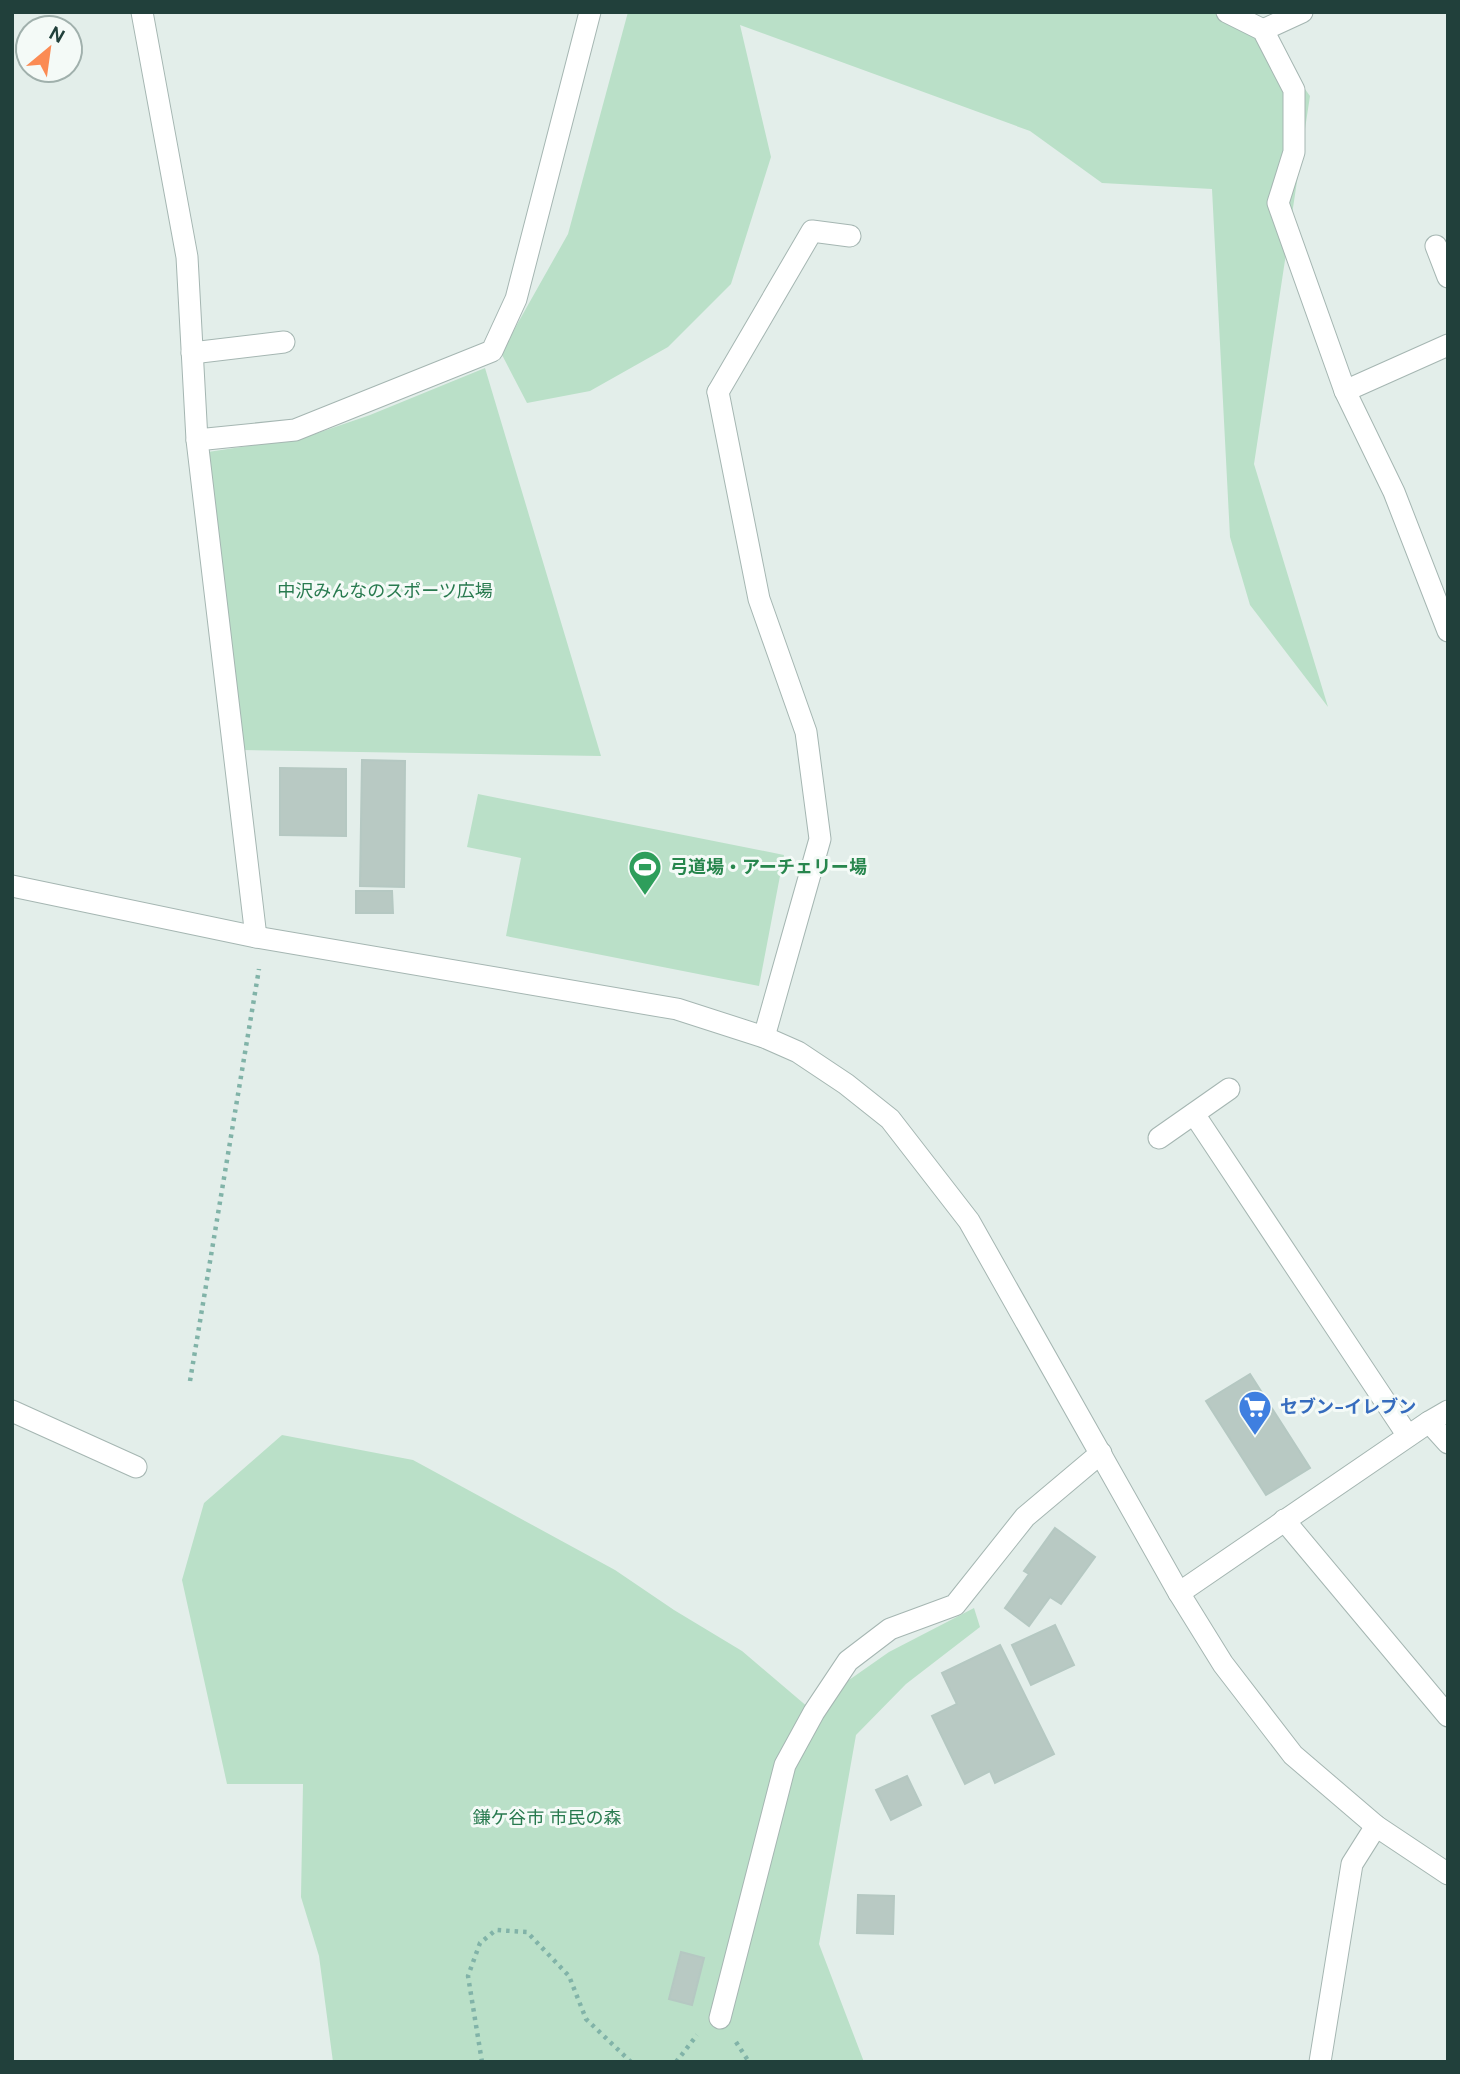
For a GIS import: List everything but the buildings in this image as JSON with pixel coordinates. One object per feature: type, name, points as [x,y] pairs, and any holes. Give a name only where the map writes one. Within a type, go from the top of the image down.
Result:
[{"type":"street","points":[[142,12],[187,257],[197,440],[256,937]]},
{"type":"street","points":[[197,440],[295,430],[492,351],[516,299],[590,12]]},
{"type":"street","points":[[1227,12],[1263,30],[1294,90],[1294,152],[1279,203],[1345,391],[1394,492],[1448,631]]},
{"type":"street","points":[[1263,30],[1302,12]]},
{"type":"street","points":[[764,1037],[820,839],[806,732],[759,600],[718,392],[812,231],[849,236]]},
{"type":"street","points":[[1436,246],[1448,277]]},
{"type":"street","points":[[192,353],[285,342]]},
{"type":"street","points":[[1345,391],[1448,345]]},
{"type":"street","points":[[12,886],[133,909],[256,937],[677,1009],[764,1037],[798,1052],[846,1084],[890,1119],[970,1221],[1179,1593],[1223,1664],[1293,1755],[1376,1826],[1448,1874]]},
{"type":"street","points":[[1159,1138],[1229,1089]]},
{"type":"street","points":[[1194,1114],[1408,1436]]},
{"type":"street","points":[[12,1411],[136,1466]]},
{"type":"street","points":[[1179,1593],[1448,1411]]},
{"type":"street","points":[[1429,1422],[1448,1443]]},
{"type":"street","points":[[720,2018],[785,1765],[814,1712],[848,1661],[890,1629],[955,1605],[1025,1517],[1101,1452]]},
{"type":"street","points":[[1284,1520],[1448,1716]]},
{"type":"street","points":[[1320,2062],[1352,1864],[1376,1826]]},
{"type":"path","points":[[190,1381],[260,972],[256,937]]},
{"type":"path","points":[[482,2062],[468,1976],[480,1943],[496,1930],[527,1933],[569,1976],[586,2019],[631,2062]]},
{"type":"green space","points":[[628,12],[1249,12],[1310,96],[1254,464],[1328,707],[1250,605],[1230,537],[1212,189],[1102,183],[1030,131],[740,25],[771,157],[731,284],[668,347],[590,391],[527,403],[501,353],[568,234]]},
{"type":"green space","name":"中沢みんなのスポーツ広場","points":[[485,368],[601,756],[241,750],[208,452],[306,437],[370,415]]},
{"type":"green space","name":"弓道場・アーチェリー場","points":[[478,794],[784,855],[759,986],[506,936],[521,858],[467,847]]},
{"type":"green space","name":"鎌ケ谷市 市民の森","points":[[282,1435],[413,1460],[615,1570],[742,1651],[809,1708],[889,1652],[974,1608],[980,1627],[906,1684],[856,1735],[819,1944],[864,2062],[333,2062],[319,1956],[301,1897],[303,1784],[227,1784],[182,1580],[204,1503]]},
{"type":"place","name":"弓道場・アーチェリー場","points":[[645,897]]},
{"type":"place","name":"セブン-イレブン","points":[[1255,1437]]}]
